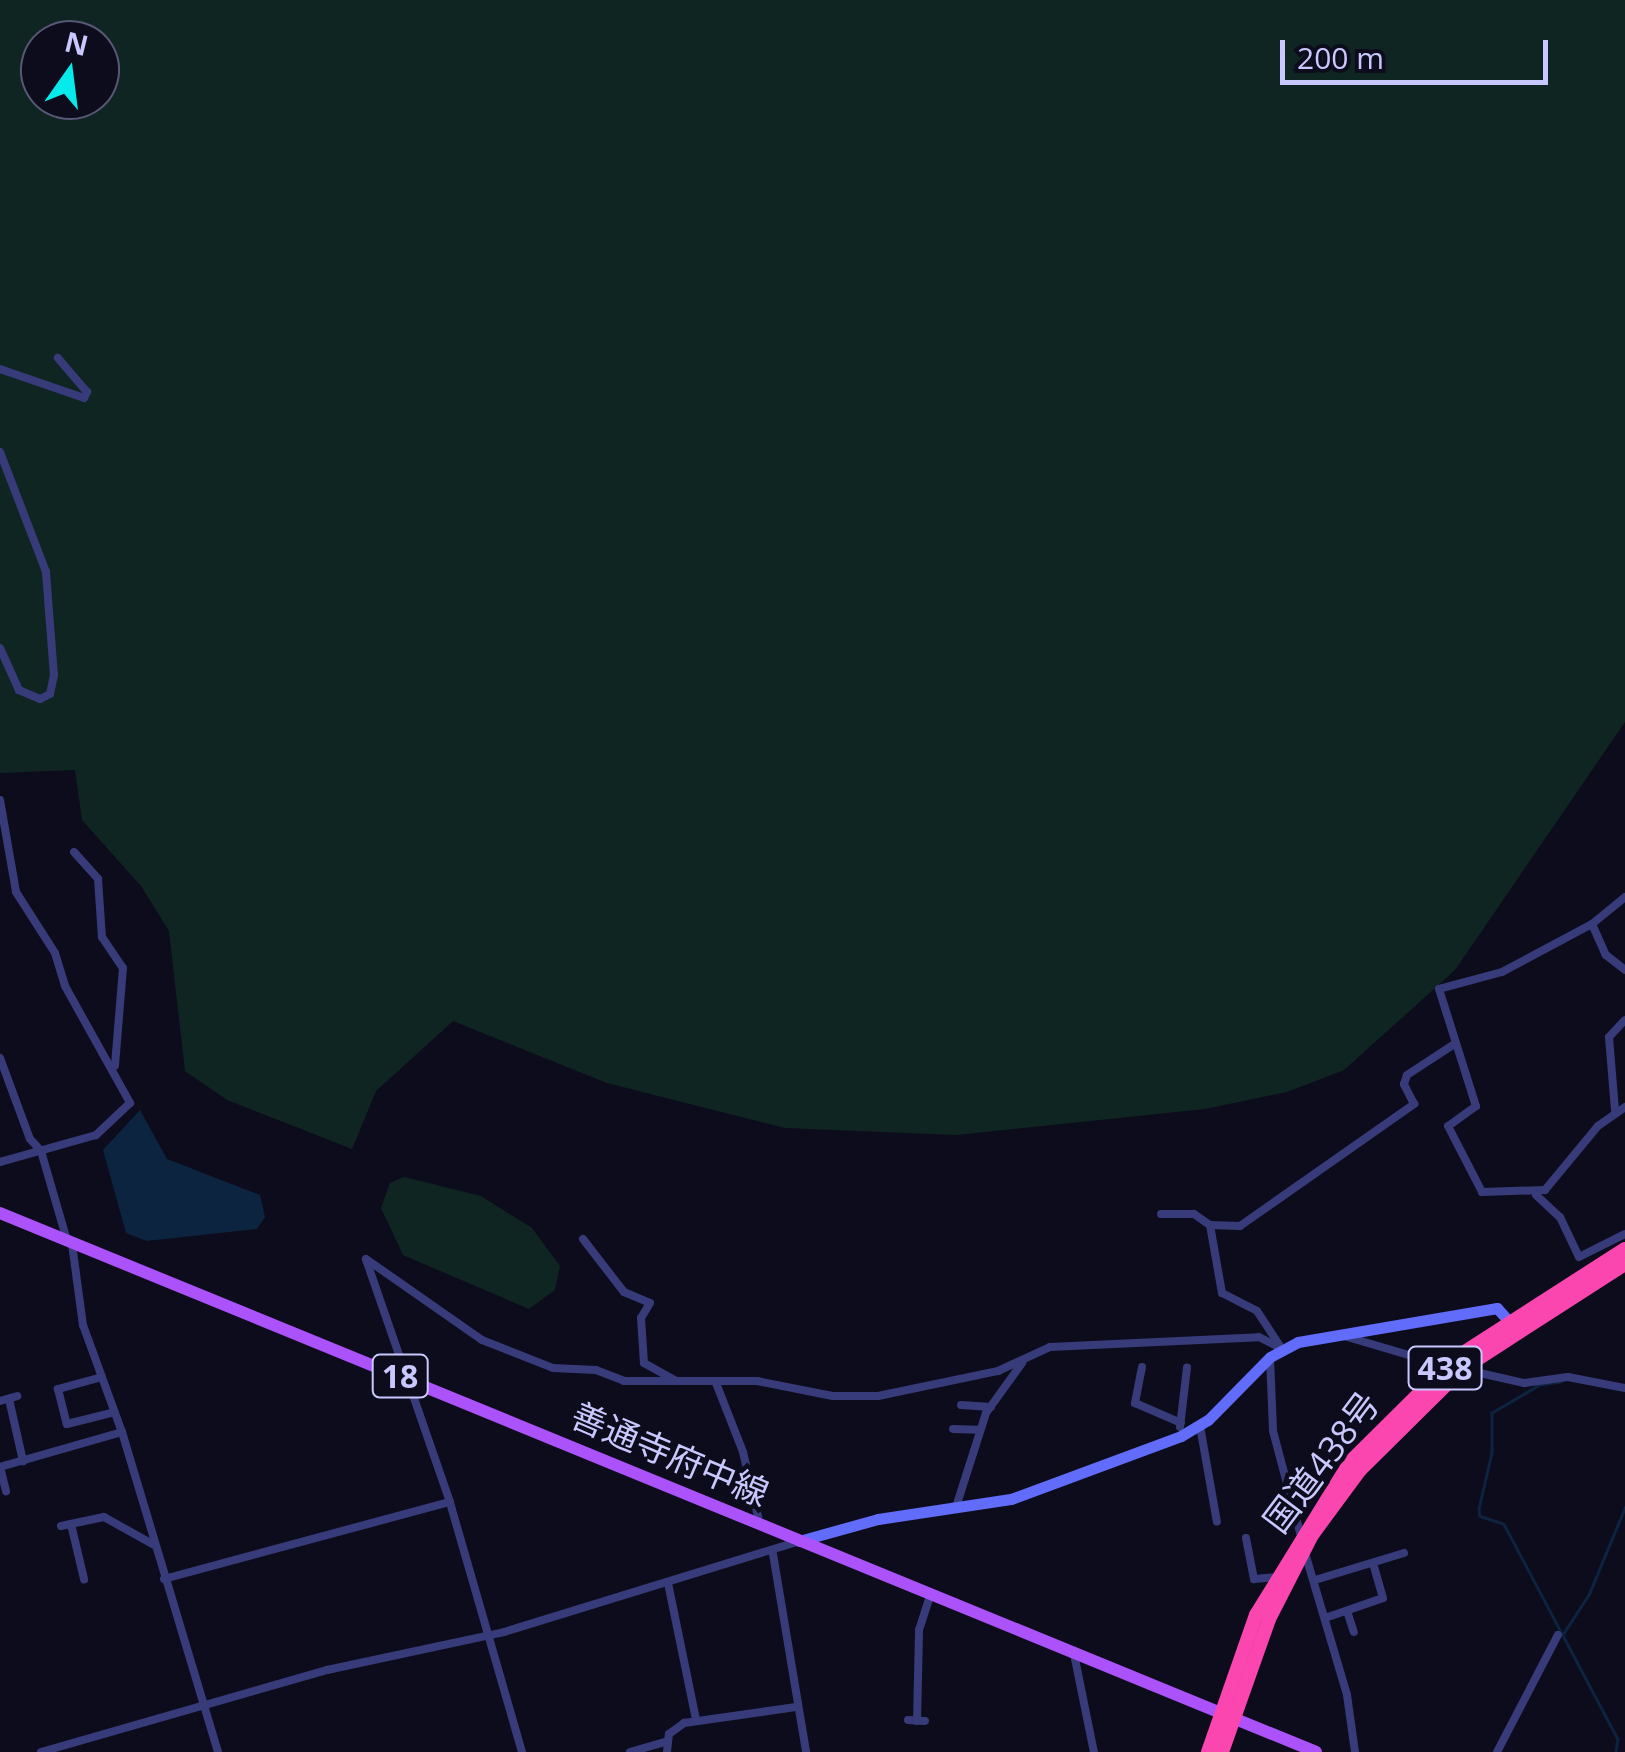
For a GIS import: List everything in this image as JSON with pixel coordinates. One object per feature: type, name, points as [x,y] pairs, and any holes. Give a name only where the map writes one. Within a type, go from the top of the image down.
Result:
[{"type":"highway","name":"国道438号","points":[[1222,1752],[1225,1716],[1275,1577],[1302,1542],[1360,1470],[1462,1369],[1513,1324],[1623,1242]]},
{"type":"highway","name":"国道438号","points":[[1208,1752],[1302,1542],[1350,1462],[1446,1366],[1513,1324],[1625,1264]]},
{"type":"main road","name":"善通寺府中線","points":[[0,1213],[69,1238],[1316,1752]]},
{"type":"street","points":[[0,369],[87,395],[58,358]]},
{"type":"street","points":[[0,452],[46,572],[54,675],[50,694],[40,699],[19,690],[0,648]]},
{"type":"street","points":[[0,800],[16,892],[128,1090],[124,1110],[96,1135],[0,1162]]},
{"type":"street","points":[[74,852],[98,880],[102,937],[123,968],[115,1066]]},
{"type":"street","points":[[1623,1242],[1580,1257],[1560,1217],[1536,1195],[1482,1192],[1472,1182],[1448,1126],[1476,1106],[1453,1045],[1439,990],[1490,977],[1592,924],[1625,896]]},
{"type":"street","points":[[1592,924],[1606,955],[1625,970]]},
{"type":"street","points":[[1615,1110],[1608,1037],[1625,1020]]},
{"type":"street","points":[[1161,1214],[1194,1214],[1210,1226],[1240,1226],[1414,1104],[1407,1075],[1453,1045]]},
{"type":"street","points":[[0,1058],[30,1139],[41,1151],[69,1238],[83,1325],[122,1432],[218,1752]]},
{"type":"street","points":[[1536,1195],[1615,1110],[1625,1108]]},
{"type":"street","points":[[1210,1226],[1222,1293],[1257,1311],[1281,1348]]},
{"type":"street","points":[[584,1239],[624,1292],[650,1302],[641,1318],[644,1364],[676,1381]]},
{"type":"street","points":[[522,1752],[412,1380],[366,1259],[502,1349],[553,1368],[596,1370],[624,1381],[716,1383],[878,1396],[1022,1363],[1050,1347],[1259,1337],[1281,1348]]},
{"type":"street","points":[[41,1752],[67,1741],[204,1703],[487,1636],[773,1554],[799,1541],[1011,1499],[1179,1438],[1200,1426],[1281,1348],[1497,1308],[1513,1324]]},
{"type":"street","points":[[1340,1335],[1446,1366]]},
{"type":"street","points":[[1270,1357],[1273,1431],[1325,1618],[1355,1752]]},
{"type":"street","points":[[956,1507],[978,1430],[1022,1363]]},
{"type":"street","points":[[1142,1367],[1135,1403],[1181,1423]]},
{"type":"street","points":[[1179,1438],[1187,1367]]},
{"type":"street","points":[[1462,1369],[1524,1383],[1568,1378],[1625,1388]]},
{"type":"street","points":[[102,1377],[58,1389],[66,1424],[114,1412]]},
{"type":"street","points":[[716,1383],[743,1452],[760,1524]]},
{"type":"street","points":[[9,1399],[23,1461]]},
{"type":"street","points":[[961,1405],[991,1406]]},
{"type":"street","points":[[1200,1426],[1217,1522]]},
{"type":"street","points":[[953,1429],[978,1430]]},
{"type":"street","points":[[6,1490],[0,1467],[122,1432]]},
{"type":"street","points":[[164,1579],[450,1502]]},
{"type":"street","points":[[61,1526],[104,1517],[154,1545]]},
{"type":"street","points":[[71,1524],[84,1579]]},
{"type":"street","points":[[1246,1538],[1254,1579],[1275,1577]]},
{"type":"street","points":[[773,1554],[806,1752]]},
{"type":"street","points":[[1315,1580],[1400,1555],[1398,1566]]},
{"type":"street","points":[[1325,1618],[1382,1598],[1372,1563]]},
{"type":"street","points":[[668,1584],[696,1720]]},
{"type":"street","points":[[917,1721],[919,1630],[931,1594]]},
{"type":"street","points":[[1346,1611],[1354,1632]]},
{"type":"street","points":[[1497,1752],[1558,1635]]},
{"type":"street","points":[[1074,1654],[1094,1752]]},
{"type":"street","points":[[630,1752],[666,1747],[696,1720],[796,1707]]},
{"type":"street","points":[[67,1741],[70,1752]]},
{"type":"green space","points":[[0,0],[1625,0],[1625,722],[1455,970],[1344,1070],[1287,1092],[1205,1109],[956,1135],[785,1128],[607,1083],[453,1021],[376,1091],[352,1149],[227,1100],[185,1071],[169,931],[141,886],[82,820],[75,770],[0,773]]},
{"type":"green space","points":[[404,1177],[481,1196],[532,1228],[560,1266],[555,1290],[529,1309],[403,1255],[381,1208],[390,1183]]},
{"type":"water","points":[[140,1110],[167,1159],[260,1195],[265,1217],[257,1229],[147,1241],[126,1233],[103,1150]]},
{"type":"waterway","points":[[1561,1382],[1540,1385],[1492,1413],[1492,1453],[1480,1516],[1504,1524],[1618,1739],[1616,1752]]},
{"type":"waterway","points":[[1563,1634],[1589,1594],[1625,1507]]}]
